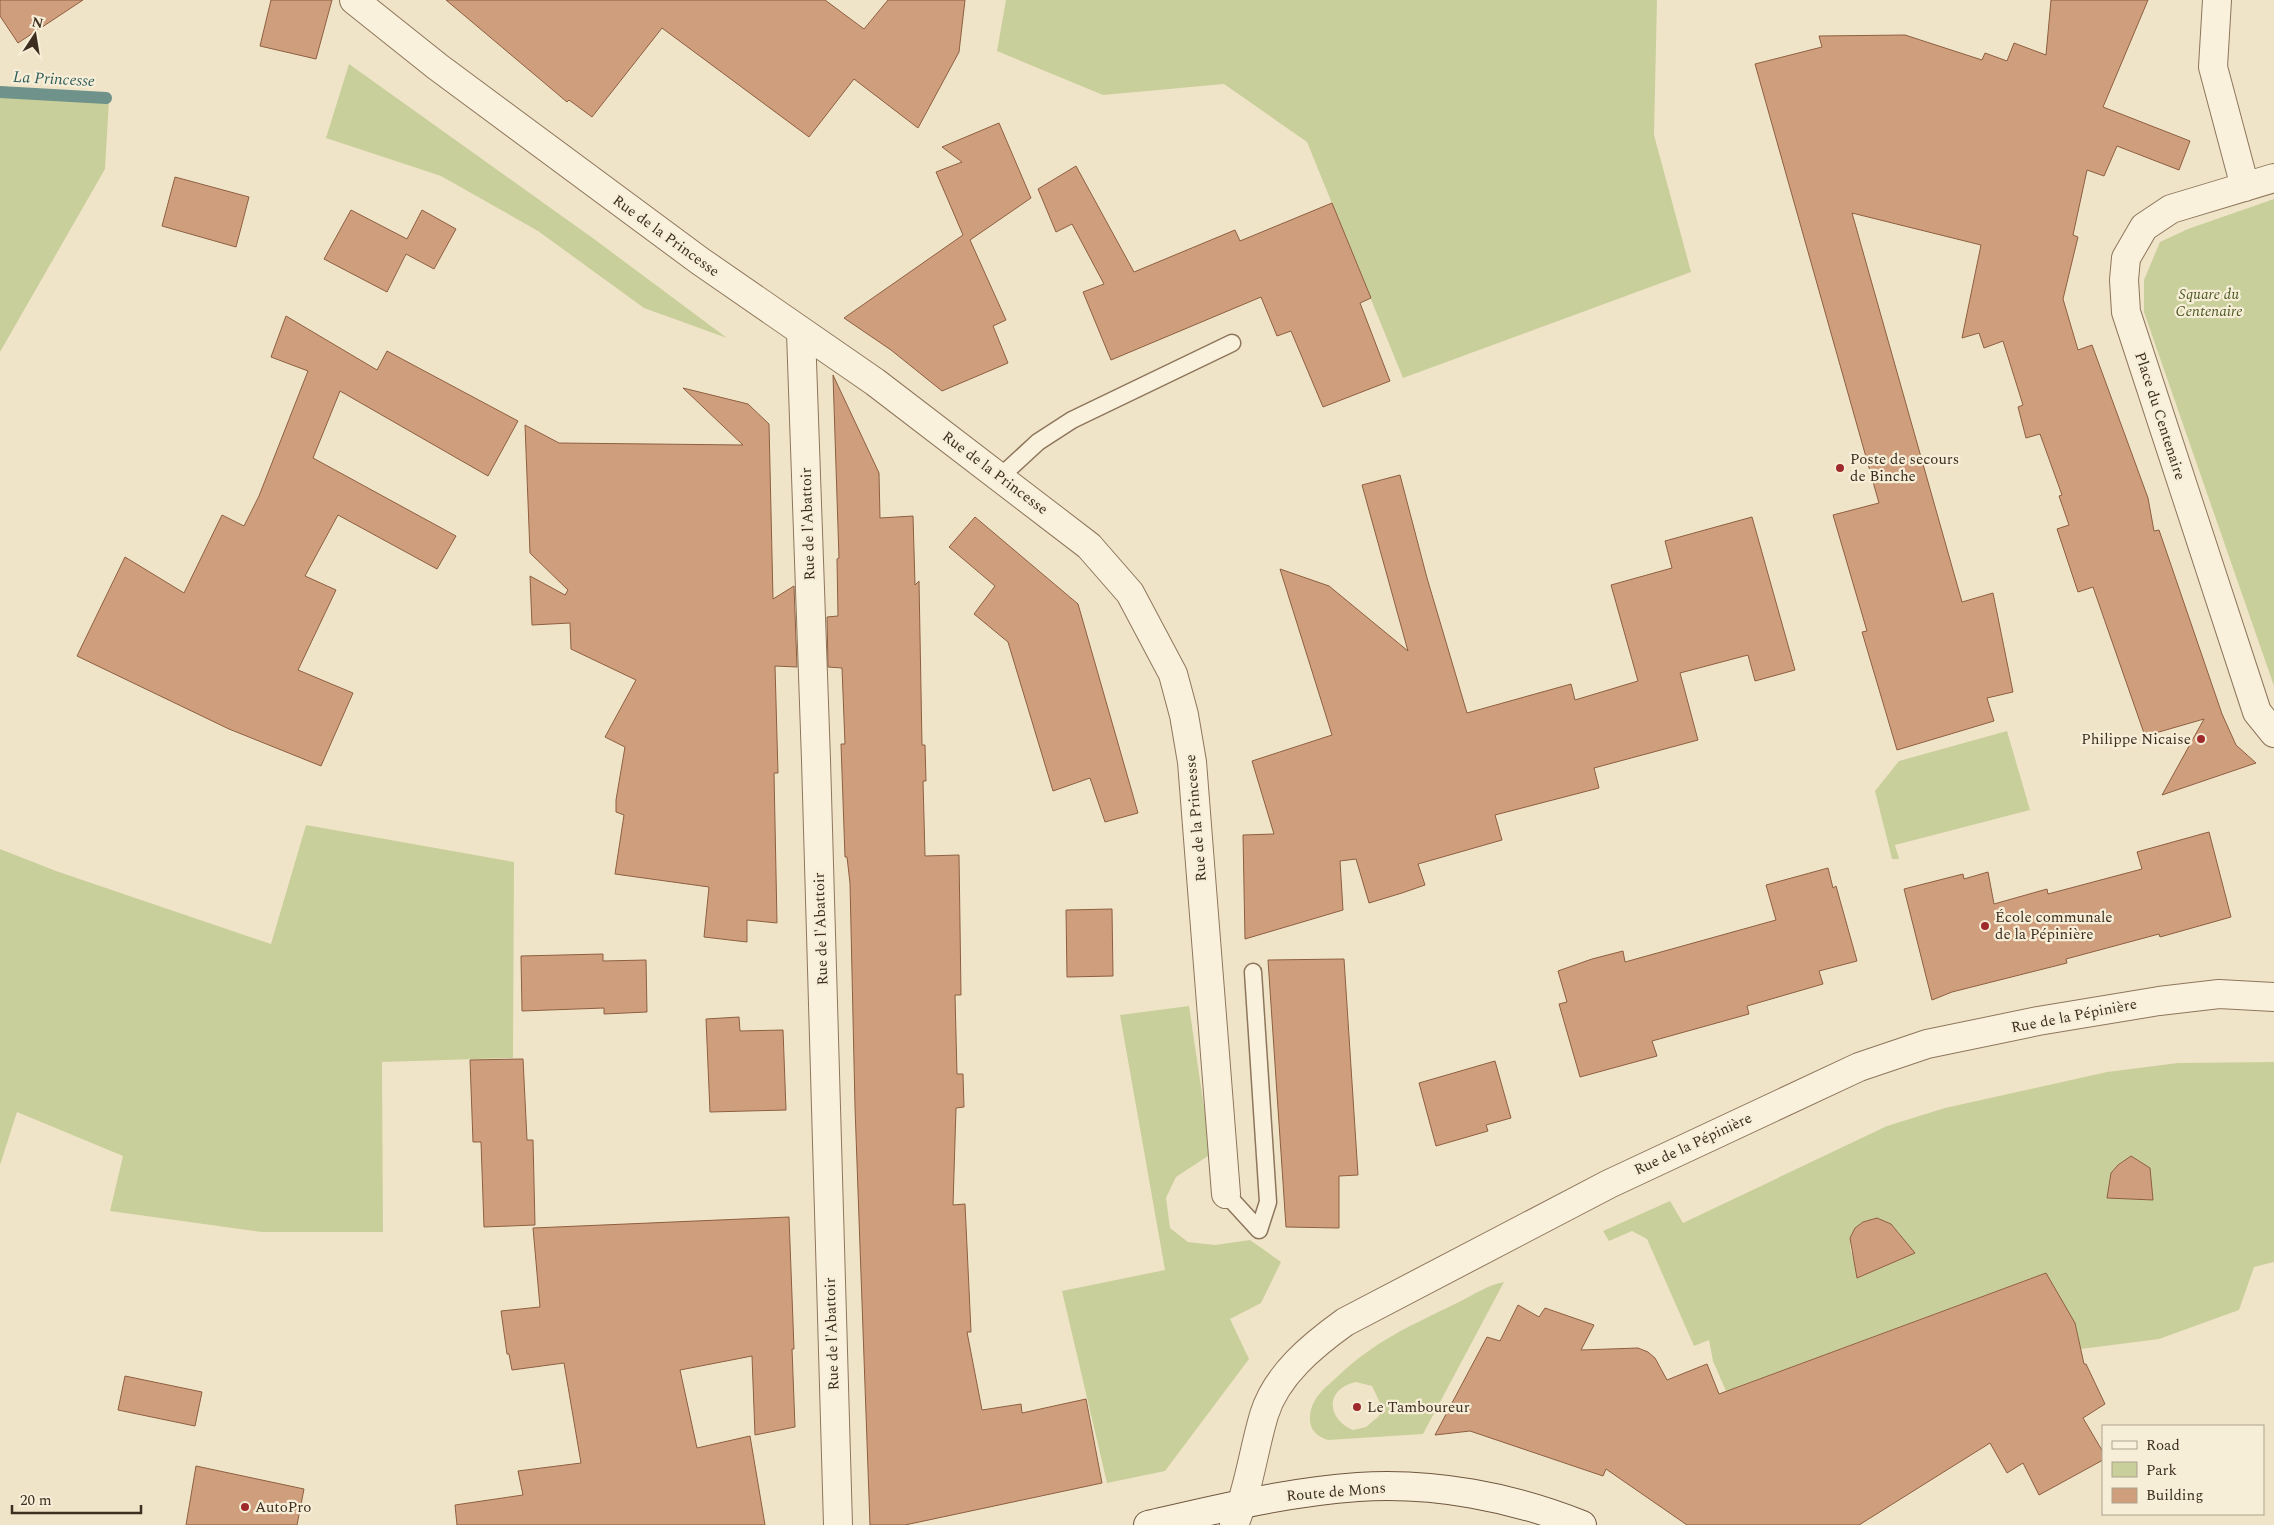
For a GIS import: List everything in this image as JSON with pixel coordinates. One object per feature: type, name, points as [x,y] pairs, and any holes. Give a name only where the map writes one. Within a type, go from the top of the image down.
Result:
[{"type":"street","name":"Rue de la Princesse","points":[[354,0],[438,67],[700,261],[801,333],[875,382],[1000,477],[1089,546],[1130,593],[1173,674],[1184,715],[1192,762],[1226,1194]]},
{"type":"street","points":[[2217,0],[2213,67],[2245,187]]},
{"type":"street","name":"Place du Centenaire","points":[[2274,178],[2171,210],[2144,227],[2126,258],[2125,288],[2126,312],[2257,712],[2274,733]]},
{"type":"street","name":"Rue de l'Abattoir","points":[[801,333],[817,780],[838,1525]]},
{"type":"street","name":"Rue de la Pépinière","points":[[1239,1514],[1264,1413],[1284,1377],[1314,1345],[1345,1322],[1609,1184],[1851,1071],[1926,1044],[2038,1021],[2159,1001],[2219,994],[2274,997]]},
{"type":"street","name":"Route de Mons","points":[[1148,1525],[1239,1514],[1358,1487],[1412,1487],[1461,1492],[1522,1504],[1582,1525]]},
{"type":"lane","points":[[1000,477],[1038,442],[1072,420],[1232,343]]},
{"type":"lane","points":[[1226,1194],[1259,1230],[1268,1202],[1253,972]]},
{"type":"green space","points":[[1006,0],[1657,0],[1654,135],[1691,272],[1403,378],[1307,142],[1224,84],[1103,95],[997,51]]},
{"type":"green space","points":[[349,64],[594,239],[727,338],[644,308],[538,231],[441,176],[326,138]]},
{"type":"green space","points":[[0,86],[109,100],[105,169],[0,352]]},
{"type":"green space","name":"Square du Centenaire","points":[[2274,199],[2274,686],[2144,312],[2144,280],[2160,242],[2188,229]]},
{"type":"green space","points":[[2007,731],[2030,810],[1895,845],[1899,859],[1892,859],[1875,791],[1899,761]]},
{"type":"green space","points":[[306,825],[514,862],[513,1058],[382,1062],[383,1232],[262,1232],[110,1211],[123,1156],[17,1112],[0,1165],[0,849],[56,871],[271,944]]},
{"type":"green space","points":[[1189,1006],[1211,1154],[1176,1177],[1166,1198],[1170,1228],[1188,1242],[1215,1245],[1250,1240],[1281,1262],[1261,1303],[1230,1319],[1249,1359],[1165,1471],[1107,1483],[1062,1291],[1165,1270],[1120,1015]]},
{"type":"green space","points":[[2274,1062],[2274,1262],[2254,1267],[2239,1310],[2159,1339],[2081,1349],[2075,1323],[2045,1273],[1726,1391],[1713,1361],[1709,1340],[1694,1346],[1647,1239],[1632,1231],[1609,1241],[1603,1231],[1670,1201],[1683,1223],[1887,1126],[1945,1108],[2107,1072],[2178,1063]],"holes":[[[2127,1159],[2136,1159],[2150,1170],[2152,1200],[2108,1198],[2109,1186],[2114,1171]],[[1877,1218],[1889,1224],[1902,1237],[1907,1256],[1861,1276],[1850,1248],[1850,1240],[1852,1233],[1857,1227]]]},
{"type":"green space","points":[[1504,1282],[1423,1434],[1328,1440],[1314,1431],[1310,1416],[1316,1398],[1366,1353],[1410,1326],[1482,1290]],"holes":[[[1356,1382],[1372,1386],[1380,1403],[1379,1416],[1366,1427],[1353,1430],[1344,1425],[1337,1418],[1334,1411],[1334,1397],[1339,1390],[1346,1385]]]},
{"type":"building","points":[[0,0],[83,0],[18,43],[0,16]]},
{"type":"building","points":[[271,0],[332,0],[316,59],[260,46]]},
{"type":"building","points":[[446,0],[825,0],[864,29],[888,0],[965,0],[959,52],[918,128],[854,79],[809,137],[662,28],[592,117],[569,100],[567,102]]},
{"type":"building","points":[[2051,0],[2148,0],[2103,107],[2190,141],[2179,170],[2117,146],[2104,176],[2087,170],[2073,235],[2078,237],[2063,299],[2078,350],[2092,345],[2148,498],[2154,531],[2159,530],[2222,714],[2236,745],[2256,763],[2162,795],[2204,719],[2145,736],[2093,587],[2078,592],[2057,529],[2069,525],[2059,496],[2062,495],[2040,434],[2026,438],[2018,407],[2023,405],[2003,341],[1984,348],[1979,333],[1962,338],[1981,245],[1852,213],[1962,602],[1993,593],[2013,692],[1987,698],[1994,721],[1897,750],[1862,632],[1867,631],[1833,515],[1879,503],[1755,64],[1822,47],[1819,36],[1905,35],[1982,60],[1985,53],[2007,61],[2014,43],[2046,55]]},
{"type":"building","points":[[999,123],[1031,198],[970,240],[1006,320],[993,326],[1008,363],[942,391],[891,350],[844,318],[963,235],[936,172],[962,162],[942,147]]},
{"type":"building","points":[[1076,166],[1134,272],[1235,230],[1240,241],[1332,203],[1371,298],[1360,303],[1390,381],[1323,407],[1291,331],[1277,336],[1261,297],[1111,360],[1083,292],[1104,284],[1072,224],[1056,232],[1038,189]]},
{"type":"building","points":[[175,177],[249,197],[236,247],[162,226]]},
{"type":"building","points":[[351,210],[407,239],[422,210],[456,229],[434,269],[406,254],[387,292],[324,259]]},
{"type":"building","points":[[286,316],[377,370],[387,351],[518,421],[488,476],[340,391],[313,458],[456,536],[437,569],[338,515],[305,576],[336,590],[298,670],[353,693],[321,766],[229,729],[77,656],[125,557],[184,593],[222,515],[244,526],[259,496],[308,371],[271,357]]},
{"type":"building","points":[[833,375],[879,473],[880,518],[913,516],[915,585],[919,581],[922,745],[925,745],[926,781],[923,781],[925,856],[959,855],[961,995],[955,995],[957,1074],[963,1074],[964,1107],[956,1108],[953,1205],[965,1204],[971,1332],[967,1332],[982,1410],[1021,1404],[1022,1413],[1086,1399],[1102,1483],[905,1525],[870,1525],[855,1107],[850,883],[847,857],[845,857],[841,744],[845,744],[842,668],[828,667],[827,617],[838,616],[837,559],[839,558]]},
{"type":"building","points":[[683,388],[748,404],[769,424],[773,599],[794,586],[797,667],[775,666],[778,773],[774,773],[777,923],[747,920],[747,942],[704,937],[709,887],[615,874],[624,815],[616,812],[616,800],[625,747],[605,737],[636,680],[571,649],[570,623],[532,625],[530,576],[565,595],[568,590],[530,553],[525,425],[559,443],[743,445]]},
{"type":"building","points":[[1400,475],[1427,578],[1467,713],[1571,684],[1575,700],[1638,681],[1611,585],[1672,568],[1665,541],[1752,517],[1795,670],[1755,681],[1748,655],[1680,673],[1698,740],[1594,768],[1599,788],[1495,815],[1502,840],[1418,864],[1425,885],[1402,893],[1369,903],[1356,859],[1340,861],[1343,910],[1245,939],[1243,835],[1274,834],[1252,761],[1332,735],[1280,569],[1329,586],[1408,651],[1362,485]]},
{"type":"building","points":[[975,517],[1078,604],[1138,813],[1105,822],[1090,778],[1053,791],[1008,642],[974,614],[995,586],[949,547]]},
{"type":"building","points":[[2209,832],[2231,917],[2160,937],[2159,934],[2066,959],[2067,963],[1952,992],[1932,1000],[1904,889],[1963,874],[1964,879],[1988,872],[1994,904],[2047,889],[2048,894],[2142,869],[2137,852]]},
{"type":"building","points":[[1828,868],[1833,888],[1836,886],[1857,961],[1819,971],[1823,984],[1747,1006],[1749,1014],[1652,1041],[1657,1056],[1580,1077],[1559,1004],[1567,1002],[1558,971],[1623,951],[1625,962],[1776,920],[1766,885]]},
{"type":"building","points":[[1112,909],[1113,976],[1067,977],[1066,910]]},
{"type":"building","points":[[603,954],[603,961],[646,960],[647,1012],[604,1014],[604,1008],[522,1011],[521,956]]},
{"type":"building","points":[[1344,959],[1358,1175],[1339,1176],[1339,1228],[1286,1227],[1268,960]]},
{"type":"building","points":[[739,1017],[740,1031],[783,1030],[786,1110],[710,1112],[706,1019]]},
{"type":"building","points":[[523,1059],[527,1140],[533,1140],[535,1225],[484,1227],[481,1142],[473,1142],[470,1060]]},
{"type":"building","points":[[1495,1061],[1511,1118],[1486,1125],[1488,1131],[1436,1146],[1419,1083]]},
{"type":"building","points":[[2131,1156],[2150,1168],[2153,1200],[2107,1198],[2111,1173],[2118,1165]]},
{"type":"building","points":[[789,1217],[795,1427],[755,1435],[752,1356],[680,1370],[697,1448],[750,1436],[765,1525],[457,1525],[455,1505],[523,1495],[518,1471],[581,1463],[564,1363],[512,1370],[509,1354],[507,1354],[501,1311],[540,1307],[533,1228]]},
{"type":"building","points":[[1877,1218],[1891,1224],[1915,1253],[1857,1278],[1850,1238],[1855,1228],[1863,1222]]},
{"type":"building","points":[[2046,1273],[2075,1323],[2084,1364],[2086,1364],[2105,1404],[2083,1418],[2102,1450],[2102,1461],[2039,1495],[2023,1463],[2007,1473],[1990,1443],[1859,1525],[1687,1525],[1606,1469],[1603,1476],[1470,1431],[1435,1435],[1487,1337],[1500,1341],[1518,1305],[1539,1317],[1545,1308],[1594,1325],[1581,1350],[1638,1348],[1648,1352],[1655,1358],[1667,1380],[1707,1364],[1719,1394]]},
{"type":"building","points":[[125,1376],[202,1392],[195,1426],[118,1410]]},
{"type":"building","name":"AutoPro","points":[[196,1466],[304,1489],[297,1525],[186,1525]]},
{"type":"waterway","name":"La Princesse","points":[[0,92],[106,98]]},
{"type":"place","name":"Poste de secours de Binche","points":[[1840,468]]},
{"type":"place","name":"Philippe Nicaise","points":[[2201,739]]},
{"type":"place","name":"École communale de la Pépinière","points":[[1985,926]]},
{"type":"place","name":"Le Tamboureur","points":[[1357,1407]]},
{"type":"place","name":"AutoPro","points":[[245,1507]]}]
